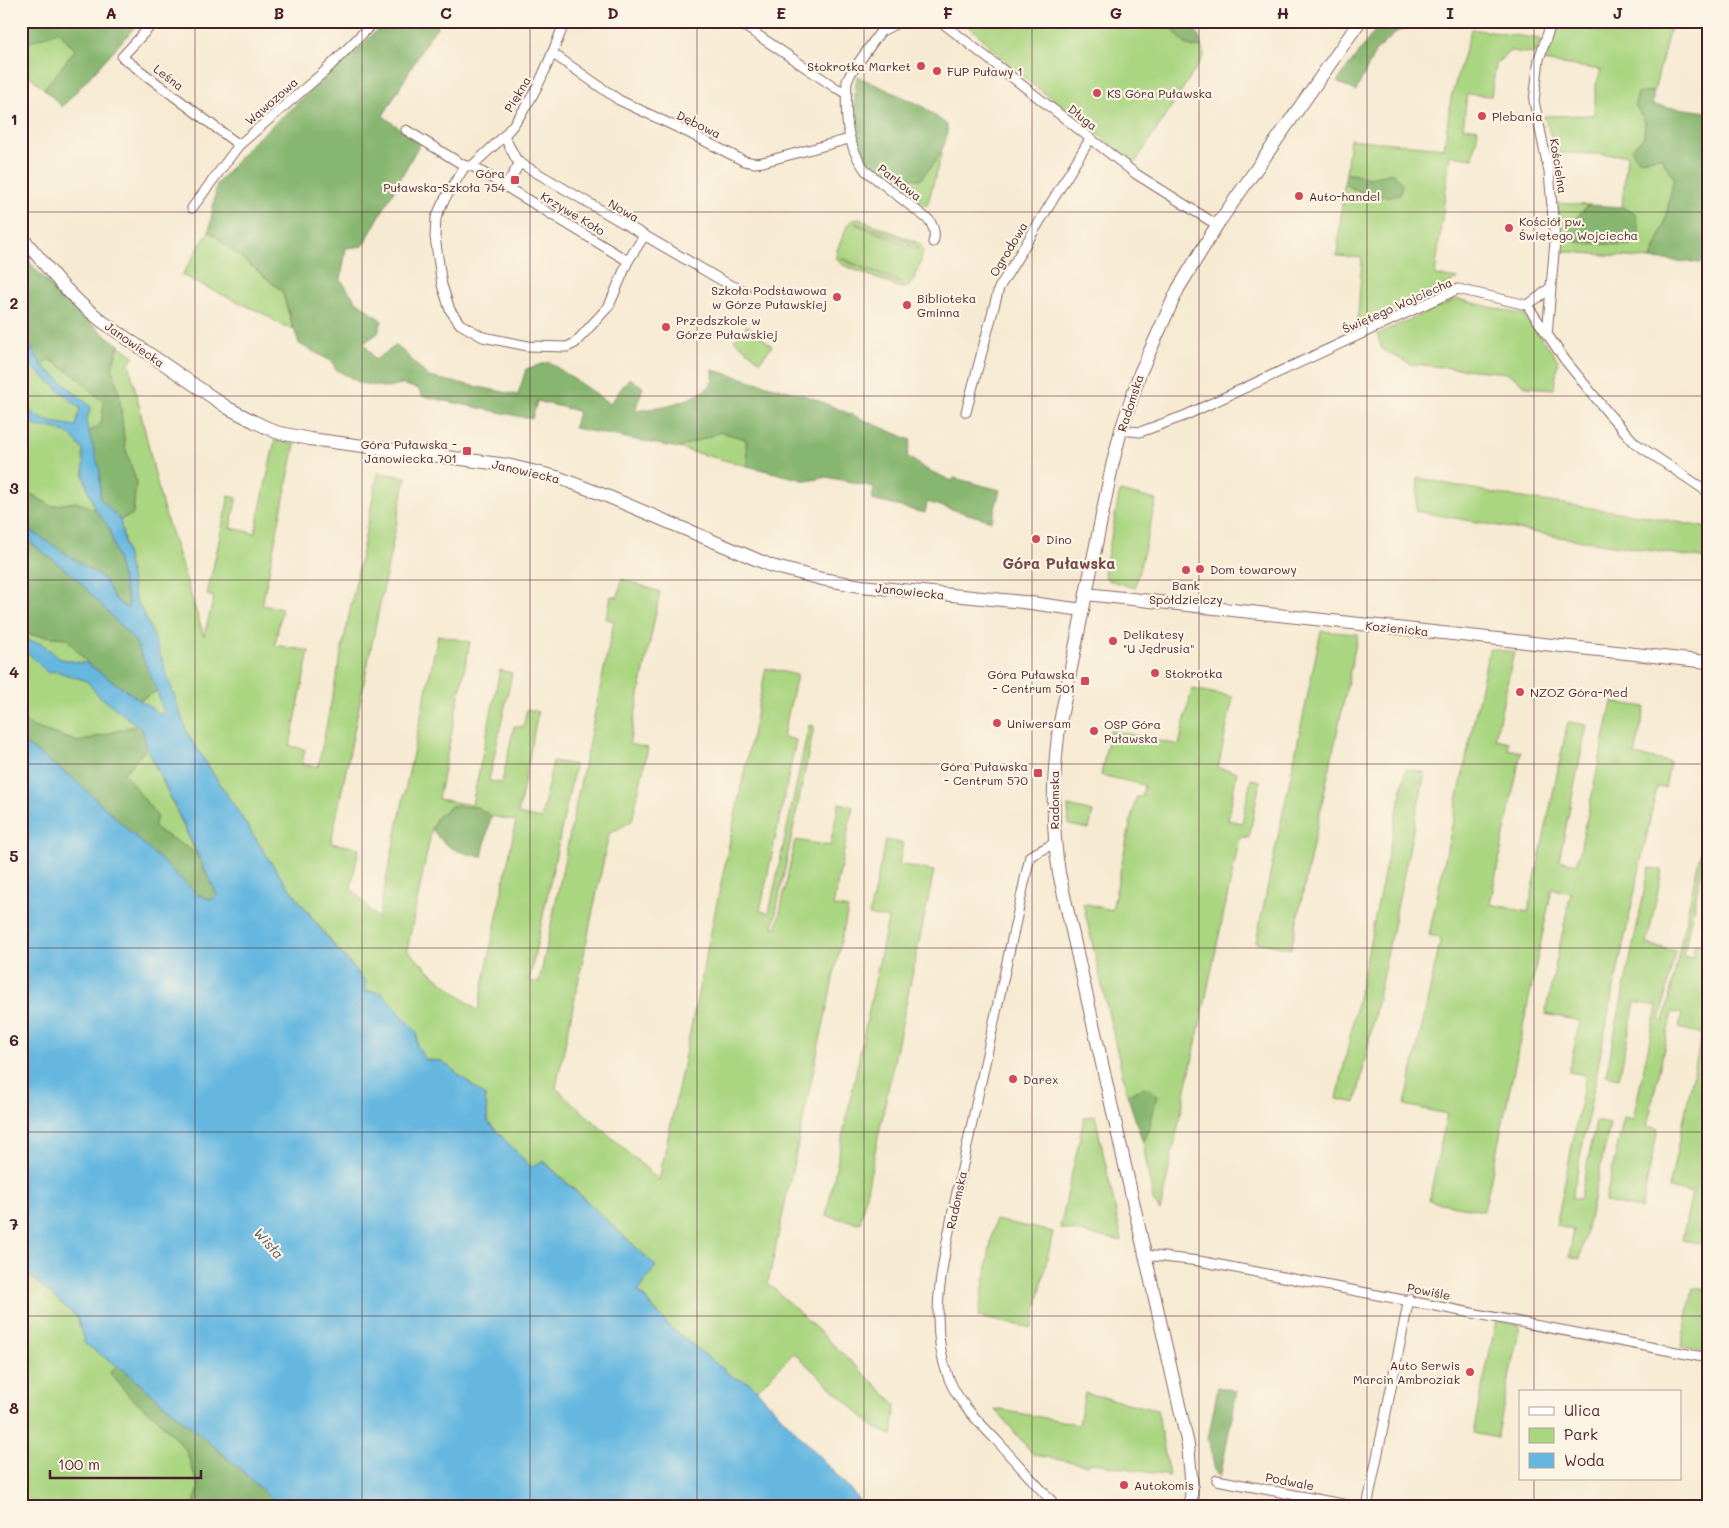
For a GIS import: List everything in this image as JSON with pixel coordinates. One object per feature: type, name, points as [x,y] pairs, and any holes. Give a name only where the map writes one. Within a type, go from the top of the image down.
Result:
[{"type":"main road","name":"Radomska","points":[[1190,1507],[1192,1488],[1188,1445],[1068,916],[1054,843],[1054,769],[1059,727],[1112,466],[1121,430],[1140,373],[1166,312],[1190,268],[1217,225],[1360,21]]},
{"type":"main road","name":"Janowiecka","points":[[21,236],[61,284],[97,317],[228,408],[276,432],[310,439],[506,465],[558,477],[772,566],[822,580],[1082,610]]},
{"type":"main road","name":"Kozienicka","points":[[1086,594],[1708,662]]},
{"type":"street","name":"Leśna","points":[[154,21],[122,57],[239,145]]},
{"type":"street","name":"Wąwozowa","points":[[192,208],[239,145],[324,72],[376,21]]},
{"type":"street","name":"Piękna","points":[[468,166],[504,136],[522,112],[536,90],[565,21]]},
{"type":"street","points":[[737,21],[846,93]]},
{"type":"street","name":"Parkowa","points":[[888,21],[850,73],[847,81],[849,139],[855,156],[866,171],[930,222],[934,228],[935,238],[933,242]]},
{"type":"street","name":"Parkowa","points":[[883,30],[901,21]]},
{"type":"street","name":"Długa","points":[[940,21],[1136,174],[1217,225]]},
{"type":"street","name":"Kościelna","points":[[1547,335],[1555,241],[1549,172],[1534,101],[1539,59],[1552,21]]},
{"type":"street","name":"Dębowa","points":[[552,53],[618,100],[744,161],[763,162],[849,139]]},
{"type":"street","name":"Krzywe Koło","points":[[406,130],[506,187],[628,261]]},
{"type":"street","name":"Nowa","points":[[504,136],[520,163],[728,284],[745,291]]},
{"type":"street","name":"Ogrodowa","points":[[966,412],[998,288],[1090,139]]},
{"type":"street","points":[[506,187],[520,163]]},
{"type":"street","points":[[468,166],[443,202],[436,218],[435,236],[442,285],[450,310],[460,324],[483,337],[528,346],[567,347],[575,343],[609,306],[628,261],[644,236]]},
{"type":"street","points":[[1551,287],[1526,305],[1547,335],[1608,413],[1635,443],[1708,492]]},
{"type":"street","name":"Świętego Wojciecha","points":[[1121,430],[1140,432],[1184,416],[1458,290],[1526,305]]},
{"type":"street","name":"Radomska","points":[[1054,843],[1030,856],[952,1216],[943,1263],[938,1304],[939,1339],[942,1353],[950,1379],[965,1406],[1057,1507]]},
{"type":"street","name":"Powiśle","points":[[1145,1255],[1199,1260],[1708,1358]]},
{"type":"street","points":[[1367,1507],[1409,1300]]},
{"type":"street","name":"Podwale","points":[[1217,1480],[1358,1507]]},
{"type":"green space","points":[[21,21],[127,21],[135,27],[62,107],[44,89],[75,50],[59,31],[30,42],[21,51]]},
{"type":"green space","points":[[386,21],[442,21],[430,36],[383,116],[420,143],[363,246],[346,248],[341,280],[355,300],[382,321],[378,333],[364,343],[375,360],[397,345],[429,377],[518,395],[526,369],[549,362],[610,404],[629,378],[643,387],[635,411],[689,399],[699,394],[712,382],[713,370],[810,397],[911,440],[907,456],[924,468],[952,481],[954,478],[1000,490],[992,521],[927,502],[925,513],[872,500],[874,487],[827,477],[807,481],[747,466],[746,439],[721,432],[678,448],[574,428],[578,411],[537,401],[532,419],[422,396],[419,389],[400,384],[389,388],[360,383],[335,369],[333,362],[299,344],[282,291],[209,231],[217,184],[250,145],[355,52]]},
{"type":"green space","name":"KS Góra Puławska","points":[[962,21],[1166,21],[1184,43],[1193,48],[1201,46],[1204,56],[1135,163],[1008,65],[981,37]]},
{"type":"green space","points":[[1166,21],[1188,21],[1199,36],[1201,46],[1193,48],[1184,43]]},
{"type":"green space","points":[[1382,21],[1423,21],[1423,23],[1398,31],[1375,52],[1356,91],[1337,82]]},
{"type":"green space","points":[[1559,21],[1626,21],[1670,28],[1654,91],[1638,93],[1635,104],[1645,122],[1644,137],[1632,149],[1638,160],[1661,157],[1674,178],[1664,226],[1651,259],[1559,251],[1560,228],[1555,203],[1588,205],[1570,227],[1635,213],[1622,207],[1627,155],[1557,153],[1544,116],[1594,115],[1596,85],[1601,70],[1543,61]]},
{"type":"green space","points":[[1471,29],[1541,39],[1535,54],[1510,51],[1496,64],[1491,96],[1467,94],[1463,127],[1478,129],[1473,158],[1450,155],[1435,275],[1458,279],[1357,328],[1362,258],[1337,256],[1344,184],[1366,195],[1393,173],[1369,178],[1346,173],[1350,139],[1444,148],[1451,98]]},
{"type":"green space","points":[[59,31],[76,51],[44,89],[21,68],[21,51],[30,42]]},
{"type":"green space","points":[[857,76],[922,106],[947,125],[943,148],[920,180],[875,168],[865,159],[860,149],[855,124]]},
{"type":"green space","points":[[1654,91],[1652,105],[1708,112],[1708,262],[1651,259],[1664,226],[1674,178],[1661,157],[1638,160],[1631,149],[1644,137],[1645,122],[1635,104],[1638,93]]},
{"type":"green space","points":[[942,152],[927,206],[871,166],[920,180]]},
{"type":"green space","points":[[1346,173],[1369,178],[1394,173],[1402,184],[1400,195],[1378,196],[1358,190],[1344,184]]},
{"type":"green space","points":[[1588,205],[1622,207],[1635,213],[1640,236],[1631,246],[1576,242],[1569,227]]},
{"type":"green space","points":[[859,219],[916,242],[921,246],[923,251],[922,258],[910,285],[904,288],[898,287],[843,265],[837,259],[837,250],[848,224],[853,220]],"holes":[[[855,224],[915,245],[918,249]],[[841,258],[904,283],[899,283]]]},
{"type":"green space","points":[[209,231],[282,291],[293,329],[283,326],[262,313],[182,275]]},
{"type":"green space","points":[[21,252],[67,302],[119,345],[112,367],[119,393],[125,447],[136,481],[133,514],[120,520],[100,500],[100,471],[88,433],[101,424],[104,403],[77,377],[49,359],[42,365],[21,332]]},
{"type":"green space","points":[[1457,299],[1524,315],[1558,360],[1554,389],[1527,387],[1508,373],[1410,364],[1382,349],[1377,334]]},
{"type":"green space","points":[[747,325],[772,346],[760,361],[734,340]]},
{"type":"green space","points":[[119,345],[134,356],[129,363],[162,504],[204,636],[214,597],[207,595],[229,496],[237,498],[230,528],[255,533],[275,440],[295,444],[262,605],[282,609],[275,645],[309,651],[290,746],[305,749],[302,764],[318,767],[378,473],[406,477],[331,843],[359,848],[351,888],[378,919],[438,635],[470,642],[438,799],[472,805],[500,670],[512,673],[489,781],[502,783],[514,726],[523,727],[527,709],[538,712],[518,814],[541,819],[553,761],[575,765],[529,981],[539,983],[614,621],[606,619],[611,596],[618,597],[622,579],[660,592],[629,744],[648,748],[632,821],[609,834],[556,1088],[659,1180],[766,668],[797,675],[783,737],[796,740],[760,911],[769,913],[809,725],[814,726],[773,927],[777,927],[795,840],[830,846],[839,803],[853,806],[833,906],[848,909],[768,1283],[896,1404],[892,1435],[875,1428],[794,1353],[757,1390],[750,1383],[733,1377],[670,1327],[638,1290],[656,1266],[544,1161],[531,1168],[488,1122],[485,1096],[442,1061],[426,1060],[417,1046],[417,1033],[382,993],[364,991],[366,982],[280,876],[188,735],[153,635],[135,598],[120,520],[133,514],[136,481],[125,447],[119,393],[112,367]],"holes":[[[452,806],[477,807],[491,816],[516,821],[478,1011],[407,950],[432,828],[437,817]]]},
{"type":"green space","points":[[21,355],[31,366],[81,408],[76,426],[47,421],[35,415],[21,404]]},
{"type":"green space","points":[[49,359],[77,377],[104,403],[101,424],[88,433],[86,422],[90,406],[42,365]]},
{"type":"green space","points":[[21,414],[36,426],[54,428],[70,435],[83,450],[84,477],[95,509],[76,502],[51,506],[21,488]]},
{"type":"green space","points":[[721,432],[746,439],[747,466],[678,448]]},
{"type":"green space","points":[[1418,478],[1509,496],[1646,516],[1708,528],[1708,559],[1565,538],[1416,511]]},
{"type":"green space","points":[[21,488],[51,506],[76,502],[95,509],[109,527],[129,605],[127,609],[115,599],[104,579],[24,526],[21,522]]},
{"type":"green space","points":[[1120,491],[1156,500],[1135,588],[1108,580],[1104,574]]},
{"type":"green space","points":[[21,535],[75,577],[135,641],[157,691],[139,700],[88,664],[67,638],[21,634]]},
{"type":"green space","points":[[1321,631],[1358,634],[1291,949],[1256,942]]},
{"type":"green space","points":[[21,634],[67,638],[88,664],[60,659],[41,644],[21,639]]},
{"type":"green space","points":[[21,646],[56,671],[87,681],[97,694],[138,725],[79,742],[33,727],[21,718]]},
{"type":"green space","points":[[1489,649],[1514,652],[1495,739],[1509,742],[1508,749],[1521,752],[1490,904],[1528,912],[1568,722],[1587,725],[1559,860],[1577,864],[1612,702],[1645,707],[1635,755],[1670,762],[1665,788],[1657,787],[1609,1011],[1572,1198],[1580,1199],[1596,1121],[1610,1124],[1580,1259],[1569,1256],[1574,1230],[1556,1226],[1586,1075],[1569,1072],[1580,1021],[1545,1014],[1571,893],[1552,889],[1484,1211],[1429,1201],[1447,1114],[1405,1105],[1441,938],[1429,935]]},
{"type":"green space","points":[[1192,689],[1233,697],[1218,768],[1237,772],[1228,820],[1242,823],[1251,779],[1260,781],[1249,838],[1240,837],[1160,1211],[1153,1200],[1143,1143],[1149,1130],[1148,1087],[1127,1094],[1083,903],[1112,910],[1136,797],[1142,797],[1144,785],[1101,775],[1110,730],[1179,745]]},
{"type":"green space","points":[[157,691],[164,712],[160,714],[139,700]]},
{"type":"green space","points":[[21,718],[33,727],[79,742],[138,725],[143,730],[147,748],[124,773],[157,816],[154,828],[196,853],[217,895],[212,900],[198,895],[75,780],[21,741]]},
{"type":"green space","points":[[147,748],[196,853],[154,828],[124,773]]},
{"type":"green space","points":[[1406,769],[1425,773],[1356,1103],[1337,1099]]},
{"type":"green space","points":[[452,806],[477,807],[491,816],[482,857],[466,854],[453,848],[436,835],[432,828],[437,817]]},
{"type":"green space","points":[[1068,806],[1093,812],[1089,829],[1069,825]]},
{"type":"green space","points":[[1708,817],[1708,857],[1705,856],[1683,956],[1692,958],[1695,944],[1708,947],[1708,1115],[1704,1133],[1708,1134],[1708,1190],[1706,1190],[1699,1232],[1705,1234],[1703,1244],[1682,1240],[1692,1193],[1669,1188],[1702,1034],[1679,1028],[1682,1014],[1672,1012],[1647,1126],[1658,1129],[1641,1209],[1605,1202],[1624,1117],[1633,1119],[1657,1006],[1635,1002],[1619,1078],[1606,1075],[1649,868],[1662,870],[1647,944],[1675,951],[1660,1020],[1664,1022]]},
{"type":"green space","points":[[886,840],[903,843],[899,864],[934,871],[860,1223],[826,1216],[888,919],[869,915]]},
{"type":"green space","points":[[1148,1087],[1157,1096],[1149,1130],[1143,1143],[1127,1094]]},
{"type":"green space","points":[[1095,1115],[1122,1241],[1060,1228],[1084,1118]]},
{"type":"green space","points":[[995,1220],[1053,1232],[1032,1328],[978,1317]]},
{"type":"green space","points":[[21,1268],[77,1317],[85,1344],[117,1365],[110,1373],[130,1397],[156,1417],[186,1450],[199,1488],[193,1507],[21,1507]]},
{"type":"green space","points":[[1693,1288],[1708,1290],[1708,1326],[1703,1351],[1681,1347]]},
{"type":"green space","points":[[1496,1321],[1520,1325],[1497,1438],[1473,1433]]},
{"type":"green space","points":[[117,1365],[230,1460],[280,1507],[193,1507],[199,1488],[186,1450],[156,1417],[130,1397],[110,1373]]},
{"type":"green space","points":[[1218,1387],[1237,1391],[1220,1477],[1215,1471],[1208,1439]]},
{"type":"green space","points":[[1085,1393],[1157,1410],[1169,1476],[1090,1462],[1088,1465],[1034,1455],[995,1409],[1079,1424]]},
{"type":"water","name":"Wisła","points":[[21,332],[42,365],[91,407],[86,422],[100,471],[100,499],[120,520],[135,598],[153,635],[188,735],[280,876],[325,935],[366,982],[364,991],[382,993],[417,1033],[417,1046],[426,1060],[442,1061],[485,1096],[488,1122],[531,1167],[543,1161],[656,1266],[638,1291],[670,1327],[733,1377],[750,1383],[849,1488],[864,1507],[280,1507],[230,1460],[126,1372],[85,1344],[77,1317],[21,1268],[21,741],[75,780],[198,895],[212,900],[217,895],[147,748],[143,730],[97,694],[87,681],[56,671],[48,673],[21,646],[21,639],[41,643],[60,659],[88,664],[160,714],[164,712],[135,641],[75,577],[21,535],[21,522],[24,526],[104,579],[115,599],[127,609],[129,605],[109,527],[95,509],[84,477],[83,450],[70,435],[54,428],[36,426],[21,414],[21,404],[35,415],[47,421],[76,426],[80,408],[31,366],[21,355]]},
{"type":"place","name":"Stokrotka Market","points":[[921,66]]},
{"type":"place","name":"FUP Puławy 1","points":[[937,71]]},
{"type":"place","name":"KS Góra Puławska","points":[[1097,93]]},
{"type":"place","name":"Plebania","points":[[1482,116]]},
{"type":"place","name":"Góra Puławska-Szkoła 754","points":[[515,180]]},
{"type":"place","name":"Auto-handel","points":[[1299,196]]},
{"type":"place","name":"Kościół pw. Świętego Wojciecha","points":[[1509,228]]},
{"type":"place","name":"Szkoła Podstawowa w Górze Puławskiej","points":[[837,297]]},
{"type":"place","name":"Biblioteka Gminna","points":[[907,305]]},
{"type":"place","name":"Przedszkole w Górze Puławskiej","points":[[666,327]]},
{"type":"place","name":"Góra Puławska - Janowiecka 701","points":[[467,451]]},
{"type":"place","name":"Dino","points":[[1036,539]]},
{"type":"place","name":"Dom towarowy","points":[[1200,569]]},
{"type":"place","name":"Bank Spółdzielczy","points":[[1186,570]]},
{"type":"place","name":"Delikatesy \"U Jędrusia\"","points":[[1113,641]]},
{"type":"place","name":"Stokrotka","points":[[1155,673]]},
{"type":"place","name":"Góra Puławska - Centrum 501","points":[[1085,681]]},
{"type":"place","name":"NZOZ Góra-Med","points":[[1520,692]]},
{"type":"place","name":"Uniwersam","points":[[997,723]]},
{"type":"place","name":"OSP Góra Puławska","points":[[1094,731]]},
{"type":"place","name":"Góra Puławska - Centrum 570","points":[[1038,773]]},
{"type":"place","name":"Darex","points":[[1013,1079]]},
{"type":"place","name":"Auto Serwis Marcin Ambroziak","points":[[1470,1372]]},
{"type":"place","name":"Autokomis","points":[[1124,1485]]},
{"type":"district","name":"Góra Puławska","points":[[1059,563]]}]
